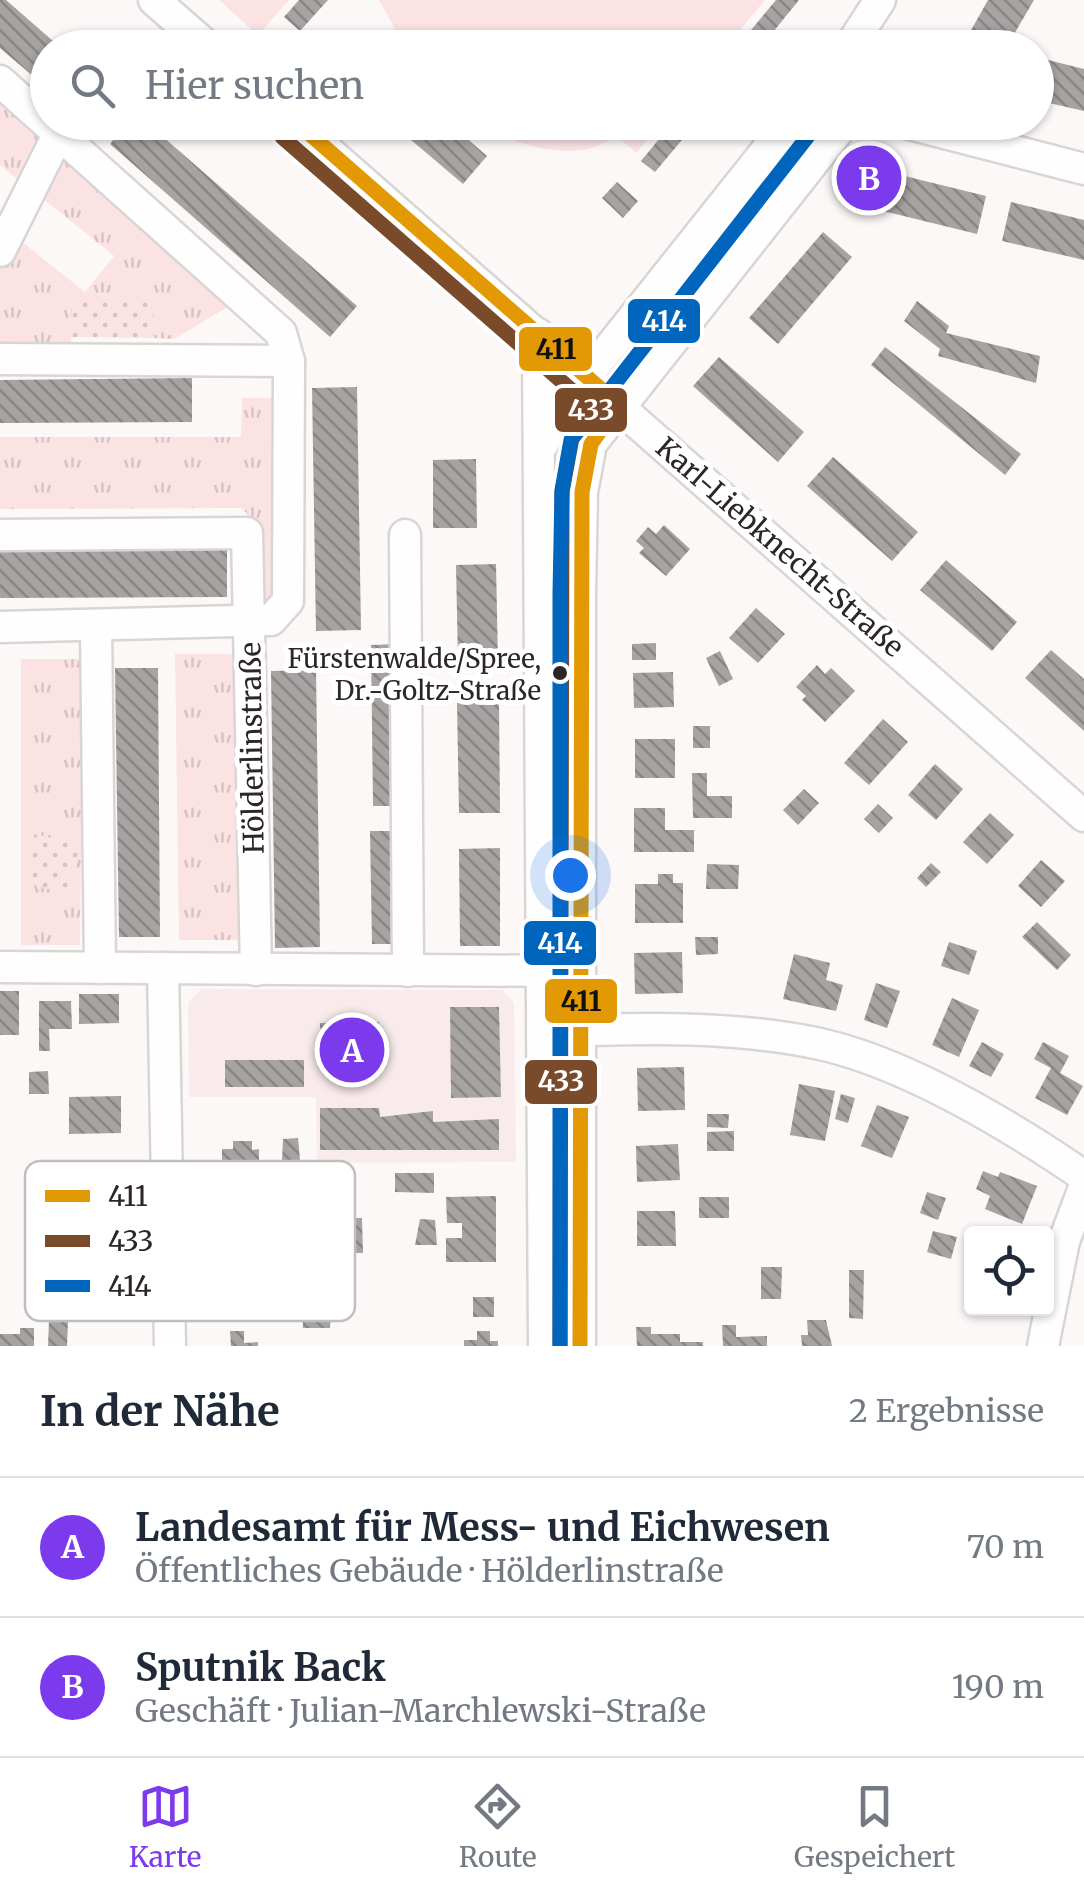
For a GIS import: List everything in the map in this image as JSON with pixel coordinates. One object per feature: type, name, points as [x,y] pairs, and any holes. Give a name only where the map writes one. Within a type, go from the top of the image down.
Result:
[{"type":"street","points":[[154,0],[188,30]]},
{"type":"street","points":[[863,30],[880,0]]},
{"type":"street","points":[[0,81],[30,107]]},
{"type":"street","points":[[0,251],[56,140]]},
{"type":"street","points":[[0,360],[289,361],[282,332],[67,140]]},
{"type":"street","name":"Karl-Liebknecht-Straße","points":[[316,140],[1084,816]]},
{"type":"street","points":[[540,451],[556,416],[586,376],[775,140]]},
{"type":"street","points":[[580,1346],[582,492],[591,444],[831,140]]},
{"type":"street","points":[[972,140],[1084,169]]},
{"type":"street","points":[[538,334],[544,1346]]},
{"type":"street","name":"Hölderlinstraße","points":[[256,970],[250,623],[271,620],[288,601],[289,361]]},
{"type":"street","points":[[0,536],[248,533],[250,623],[0,627]]},
{"type":"street","points":[[405,535],[408,972]]},
{"type":"street","points":[[96,625],[100,968]]},
{"type":"street","points":[[0,967],[582,970]]},
{"type":"street","points":[[163,968],[167,1161]]},
{"type":"street","points":[[544,1032],[742,1032],[824,1045],[931,1086],[1025,1136],[1084,1176]]},
{"type":"street","points":[[1043,1346],[1064,1240],[1084,1188]]},
{"type":"street","points":[[170,1321],[170,1346]]},
{"type":"shaded area","points":[[201,989],[502,990],[514,1003],[516,1162],[317,1161],[316,1097],[189,1097],[188,1003]]},
{"type":"green space","points":[[219,0],[289,0],[262,30],[252,30]]},
{"type":"green space","points":[[379,0],[765,0],[740,30],[396,30]]},
{"type":"green space","points":[[0,100],[30,126],[30,140],[41,140],[43,144],[22,183],[0,165]]},
{"type":"green space","points":[[514,140],[609,140],[576,151]]},
{"type":"green space","points":[[621,140],[647,140],[636,153]]},
{"type":"green space","points":[[69,152],[233,304],[174,339],[153,338],[153,300],[72,300],[71,348],[0,348],[0,269],[17,238],[85,292],[114,256],[36,193],[58,155]]},
{"type":"green space","points":[[72,299],[154,300],[153,338],[71,337]]},
{"type":"green space","points":[[242,398],[285,398],[284,593],[257,610],[256,524],[242,508],[0,509],[0,437],[241,437]]},
{"type":"green space","points":[[175,654],[237,654],[242,940],[179,940]]},
{"type":"green space","points":[[21,659],[83,659],[80,945],[21,945]]},
{"type":"green space","points":[[36,834],[80,846],[67,894],[23,882]]},
{"type":"building","points":[[0,0],[6,0],[40,30],[30,30],[30,74],[0,48]]},
{"type":"building","points":[[299,0],[328,0],[301,30],[284,17]]},
{"type":"building","points":[[776,0],[799,0],[775,30],[751,30]]},
{"type":"building","points":[[988,0],[1034,0],[1016,30],[971,30]]},
{"type":"building","points":[[1054,62],[1084,69],[1084,111],[1054,104]]},
{"type":"building","points":[[113,140],[167,140],[357,306],[330,337],[110,144]]},
{"type":"building","points":[[411,140],[469,140],[487,156],[463,184]]},
{"type":"building","points":[[658,140],[682,140],[655,172],[641,161]]},
{"type":"building","points":[[876,169],[986,196],[977,234],[867,207],[854,197]]},
{"type":"building","points":[[617,182],[638,201],[623,218],[602,198]]},
{"type":"building","points":[[1011,202],[1084,220],[1084,260],[1002,241]]},
{"type":"building","points":[[823,232],[852,257],[778,344],[749,318]]},
{"type":"building","points":[[917,301],[949,326],[946,333],[1040,356],[1036,383],[938,356],[940,349],[904,321]]},
{"type":"building","points":[[885,347],[1021,454],[1005,475],[871,365]]},
{"type":"building","points":[[719,357],[804,432],[778,462],[693,386]]},
{"type":"building","points":[[192,378],[192,422],[0,423],[0,380]]},
{"type":"building","points":[[357,387],[361,630],[316,631],[312,388]]},
{"type":"building","points":[[833,457],[918,532],[892,561],[807,486]]},
{"type":"building","points":[[476,459],[477,528],[433,528],[433,460]]},
{"type":"building","points":[[664,525],[690,549],[666,576],[639,553],[644,548],[636,541],[648,527],[656,534]]},
{"type":"building","points":[[227,546],[227,597],[0,598],[0,547]]},
{"type":"building","points":[[946,560],[1017,622],[992,651],[920,590]]},
{"type":"building","points":[[496,564],[498,662],[458,663],[456,565]]},
{"type":"building","points":[[756,608],[785,634],[758,663],[729,638]]},
{"type":"building","points":[[656,643],[656,660],[632,660],[632,644]]},
{"type":"building","points":[[397,644],[399,806],[373,806],[371,645]]},
{"type":"building","points":[[1051,650],[1084,679],[1084,731],[1025,678]]},
{"type":"building","points":[[720,651],[733,679],[719,686],[706,658]]},
{"type":"building","points":[[817,665],[825,674],[831,668],[855,691],[825,722],[802,700],[806,696],[796,687]]},
{"type":"building","points":[[115,668],[158,668],[160,937],[119,937]]},
{"type":"building","points":[[316,670],[320,947],[275,948],[271,671]]},
{"type":"building","points":[[673,672],[674,707],[634,708],[633,673]]},
{"type":"building","points":[[499,702],[500,813],[459,813],[457,703]]},
{"type":"building","points":[[883,719],[908,742],[869,785],[844,763]]},
{"type":"building","points":[[693,726],[710,726],[710,748],[693,748]]},
{"type":"building","points":[[635,739],[675,739],[675,778],[635,778]]},
{"type":"building","points":[[935,764],[963,789],[936,820],[908,795]]},
{"type":"building","points":[[692,773],[707,773],[707,796],[732,796],[732,818],[693,818]]},
{"type":"building","points":[[804,789],[819,803],[798,825],[783,810]]},
{"type":"building","points":[[878,804],[893,818],[879,833],[864,819]]},
{"type":"building","points":[[634,808],[665,808],[665,830],[694,830],[694,852],[634,852]]},
{"type":"building","points":[[990,813],[1014,835],[987,864],[963,842]]},
{"type":"building","points":[[370,831],[397,831],[398,944],[372,944]]},
{"type":"building","points":[[500,848],[500,946],[460,946],[459,849]]},
{"type":"building","points":[[1041,860],[1065,881],[1041,907],[1018,886]]},
{"type":"building","points":[[931,863],[941,872],[926,887],[917,878]]},
{"type":"building","points":[[707,864],[739,865],[738,889],[706,889]]},
{"type":"building","points":[[658,874],[673,874],[673,883],[683,883],[683,923],[635,923],[635,884],[658,884]]},
{"type":"building","points":[[1037,922],[1071,955],[1057,970],[1022,937]]},
{"type":"building","points":[[695,937],[718,937],[718,954],[696,955]]},
{"type":"building","points":[[949,942],[977,951],[969,975],[941,966]]},
{"type":"building","points":[[682,952],[683,993],[635,994],[634,953]]},
{"type":"building","points":[[794,954],[830,963],[826,980],[843,985],[836,1011],[783,999]]},
{"type":"building","points":[[876,983],[900,991],[887,1028],[864,1020]]},
{"type":"building","points":[[0,991],[19,991],[19,1035],[0,1035]]},
{"type":"building","points":[[79,994],[119,994],[119,1023],[79,1024]]},
{"type":"building","points":[[952,998],[979,1010],[959,1057],[932,1045]]},
{"type":"building","points":[[39,1001],[71,1001],[72,1029],[49,1029],[50,1051],[39,1051]]},
{"type":"building","points":[[450,1007],[499,1007],[501,1097],[451,1098]]},
{"type":"building","points":[[379,1022],[380,1052],[321,1053],[320,1023]]},
{"type":"building","points":[[982,1042],[1004,1054],[991,1077],[969,1066]]},
{"type":"building","points":[[1043,1042],[1069,1056],[1060,1073],[1083,1086],[1067,1115],[1035,1098],[1051,1068],[1034,1059]]},
{"type":"building","points":[[225,1060],[304,1060],[304,1087],[225,1087]]},
{"type":"building","points":[[684,1067],[685,1110],[638,1111],[637,1068]]},
{"type":"building","points":[[48,1071],[49,1094],[29,1094],[29,1072]]},
{"type":"building","points":[[799,1084],[835,1091],[825,1141],[790,1135]]},
{"type":"building","points":[[841,1094],[855,1098],[848,1123],[835,1119]]},
{"type":"building","points":[[121,1096],[121,1133],[69,1134],[69,1097]]},
{"type":"building","points":[[877,1105],[909,1117],[892,1158],[861,1146]]},
{"type":"building","points":[[320,1108],[379,1108],[380,1117],[433,1111],[433,1122],[499,1119],[499,1150],[320,1150]]},
{"type":"building","points":[[707,1114],[729,1114],[728,1128],[707,1127]]},
{"type":"building","points":[[734,1131],[734,1151],[707,1151],[707,1132]]},
{"type":"building","points":[[298,1138],[300,1161],[282,1161],[283,1139]]},
{"type":"building","points":[[233,1141],[252,1141],[252,1150],[259,1149],[259,1161],[222,1161],[222,1149],[233,1149]]},
{"type":"building","points":[[678,1144],[680,1180],[637,1182],[636,1146]]},
{"type":"building","points":[[983,1171],[998,1177],[1000,1172],[1037,1186],[1022,1224],[985,1209],[990,1196],[976,1189]]},
{"type":"building","points":[[395,1173],[434,1173],[434,1193],[395,1192]]},
{"type":"building","points":[[927,1192],[946,1198],[938,1220],[920,1213]]},
{"type":"building","points":[[496,1196],[496,1262],[446,1262],[446,1238],[462,1238],[462,1223],[447,1223],[446,1197]]},
{"type":"building","points":[[699,1197],[729,1197],[729,1218],[699,1218]]},
{"type":"building","points":[[637,1211],[675,1211],[676,1246],[637,1246]]},
{"type":"building","points":[[355,1218],[362,1218],[363,1253],[355,1253]]},
{"type":"building","points":[[420,1219],[435,1220],[437,1245],[415,1245]]},
{"type":"building","points":[[933,1231],[957,1237],[951,1259],[927,1252]]},
{"type":"building","points":[[761,1267],[782,1267],[781,1299],[761,1299]]},
{"type":"building","points":[[849,1270],[864,1270],[863,1319],[849,1318]]},
{"type":"building","points":[[473,1297],[494,1297],[494,1317],[473,1317]]},
{"type":"building","points":[[807,1320],[826,1320],[832,1346],[802,1346],[801,1335],[808,1335]]},
{"type":"building","points":[[49,1321],[68,1321],[67,1346],[48,1346]]},
{"type":"building","points":[[303,1321],[330,1321],[330,1328],[303,1328]]},
{"type":"building","points":[[722,1325],[736,1325],[736,1337],[767,1336],[767,1346],[723,1346]]},
{"type":"building","points":[[636,1327],[651,1327],[651,1334],[680,1334],[680,1342],[703,1342],[703,1346],[637,1346]]},
{"type":"building","points":[[20,1328],[34,1328],[34,1346],[0,1346],[0,1334],[20,1334]]},
{"type":"building","points":[[230,1331],[244,1331],[244,1343],[258,1342],[258,1346],[231,1346]]},
{"type":"building","points":[[477,1331],[490,1331],[490,1341],[498,1341],[498,1346],[464,1346],[464,1340],[477,1340]]},
{"type":"transit line","name":"433","points":[[285,140],[592,408],[572,438],[562,492],[560,1346]]},
{"type":"transit line","name":"411","points":[[317,140],[619,405],[591,444],[582,492],[580,1346]]},
{"type":"transit line","name":"414","points":[[560,1346],[560,593],[562,490],[571,440],[805,140]]},
{"type":"place","name":"Sputnik Back","points":[[869,178]]},
{"type":"place","name":"Fürstenwalde/Spree, Dr.-Goltz-Straße","points":[[560,673]]},
{"type":"place","name":"Landesamt für Mess- und Eichwesen","points":[[352,1050]]}]
